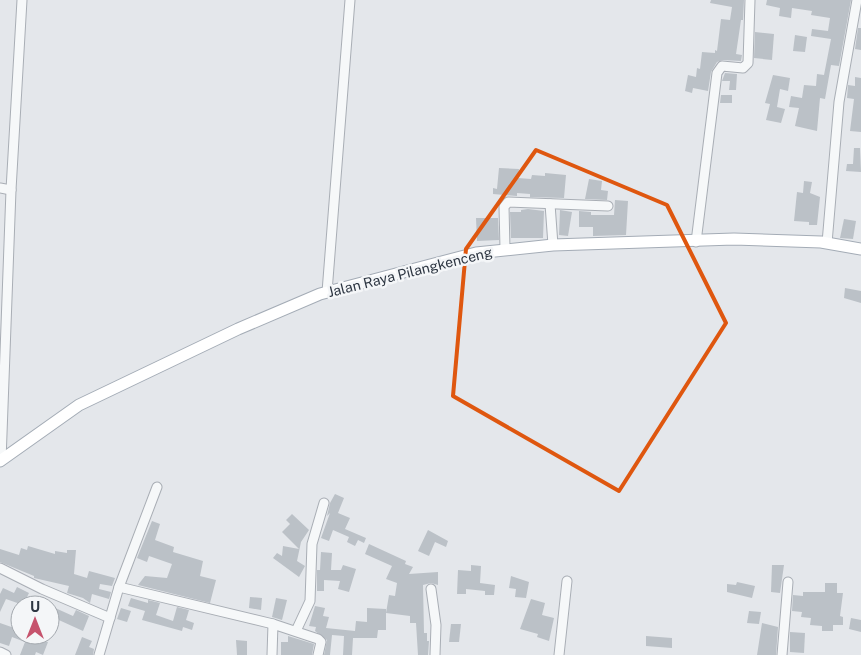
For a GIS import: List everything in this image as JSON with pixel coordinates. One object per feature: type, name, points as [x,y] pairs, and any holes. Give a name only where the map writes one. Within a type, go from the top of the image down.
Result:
[{"type":"main road","name":"Jalan Raya Pilangkenceng","points":[[0,461],[60,417],[112,388],[238,329],[326,292],[476,253],[553,245],[791,240],[827,243],[861,249]]},
{"type":"street","points":[[0,461],[11,190],[22,0]]},
{"type":"street","points":[[326,292],[350,0]]},
{"type":"street","points":[[696,242],[717,73],[722,66],[743,68],[748,63],[750,0]]},
{"type":"street","points":[[827,243],[839,102],[857,0]]},
{"type":"street","points":[[0,188],[11,190]]},
{"type":"street","points":[[505,249],[505,204],[511,202],[608,206]]},
{"type":"street","points":[[550,204],[553,245]]},
{"type":"street","points":[[99,655],[118,587],[157,487]]},
{"type":"street","points":[[296,631],[310,601],[312,544],[324,503]]},
{"type":"street","points":[[0,568],[42,589],[110,618]]},
{"type":"street","points":[[560,655],[566,581]]},
{"type":"street","points":[[782,655],[788,582]]},
{"type":"street","points":[[118,587],[296,631],[320,640],[318,655]]},
{"type":"street","points":[[431,589],[436,625],[435,655]]},
{"type":"street","points":[[272,655],[273,624]]},
{"type":"street","points":[[0,652],[6,655]]},
{"type":"highlighted area","points":[[536,150],[667,205],[726,323],[619,491],[453,396],[466,249]]},
{"type":"building","points":[[711,0],[744,0],[743,20],[741,20],[736,54],[742,55],[741,61],[723,60],[717,62],[711,72],[708,91],[693,88],[692,93],[685,91],[688,75],[696,77],[697,68],[700,69],[702,52],[715,53],[715,50],[717,51],[721,19],[730,20],[732,7],[710,3]]},
{"type":"building","points":[[767,0],[851,0],[839,66],[831,65],[825,99],[820,98],[817,131],[795,126],[799,108],[789,107],[791,96],[802,98],[804,85],[816,86],[817,74],[824,75],[831,39],[811,36],[812,29],[828,31],[830,18],[811,15],[812,11],[792,8],[791,18],[779,16],[780,8],[766,5]]},
{"type":"building","points":[[858,28],[861,28],[861,50],[855,49]]},
{"type":"building","points":[[755,32],[774,34],[772,60],[754,58]]},
{"type":"building","points":[[795,35],[807,37],[805,52],[793,51]]},
{"type":"building","points":[[725,73],[737,74],[736,90],[729,90],[730,81],[722,81]]},
{"type":"building","points":[[773,75],[790,78],[788,91],[780,89],[777,107],[785,109],[781,123],[766,120],[770,104],[765,103]]},
{"type":"building","points":[[855,77],[861,78],[861,132],[850,131],[854,99],[847,98],[848,85],[855,86]]},
{"type":"building","points":[[721,95],[732,95],[732,103],[720,103]]},
{"type":"building","points":[[854,148],[860,148],[861,172],[846,171],[847,164],[853,164]]},
{"type":"building","points":[[499,168],[519,169],[518,178],[531,179],[532,175],[545,176],[545,173],[566,175],[564,198],[530,197],[530,194],[517,193],[517,196],[493,194],[493,188],[497,189]]},
{"type":"building","points":[[589,179],[602,181],[601,190],[608,191],[607,200],[585,199]]},
{"type":"building","points":[[804,181],[812,182],[810,193],[820,197],[817,225],[809,225],[809,222],[794,221],[797,192],[803,193]]},
{"type":"building","points":[[615,200],[628,201],[626,235],[593,236],[593,227],[579,227],[579,211],[591,212],[591,215],[614,215]]},
{"type":"building","points":[[521,210],[544,211],[543,238],[511,238],[510,212],[521,212]]},
{"type":"building","points":[[560,210],[572,212],[568,236],[559,235]]},
{"type":"building","points":[[476,218],[498,218],[499,240],[477,241]]},
{"type":"building","points":[[844,219],[856,221],[853,239],[840,238]]},
{"type":"building","points":[[845,288],[861,291],[861,303],[844,298]]},
{"type":"building","points":[[335,494],[344,498],[338,513],[350,518],[345,529],[366,538],[364,543],[358,540],[355,546],[347,542],[349,537],[333,530],[329,541],[321,538],[330,513],[327,516],[330,503]]},
{"type":"building","points":[[292,514],[309,530],[301,542],[297,561],[305,566],[299,577],[273,558],[277,553],[282,556],[283,546],[299,549],[282,532],[290,524],[286,520]]},
{"type":"building","points":[[152,521],[160,524],[155,540],[174,547],[173,552],[203,561],[200,576],[216,580],[210,603],[138,585],[145,576],[167,578],[172,564],[149,556],[147,562],[137,558]]},
{"type":"building","points":[[428,530],[448,541],[446,547],[435,542],[429,556],[418,551]]},
{"type":"building","points":[[369,544],[406,561],[405,564],[413,567],[409,574],[438,572],[438,585],[431,583],[423,585],[424,633],[427,633],[427,641],[429,641],[428,655],[418,655],[416,623],[410,623],[410,616],[386,613],[389,595],[395,596],[397,583],[386,579],[392,566],[365,554]]},
{"type":"building","points":[[28,546],[55,554],[55,551],[67,553],[67,550],[76,550],[74,574],[87,578],[89,571],[115,578],[112,586],[100,584],[99,589],[111,592],[109,599],[92,594],[90,603],[83,598],[67,593],[69,586],[34,578],[34,576],[0,562],[0,549],[19,555],[21,548],[27,550]]},
{"type":"building","points":[[321,552],[332,553],[331,570],[341,570],[343,565],[356,569],[349,592],[338,589],[340,581],[324,580],[324,591],[317,591],[317,570],[320,570]]},
{"type":"building","points":[[471,565],[481,566],[480,583],[495,585],[494,595],[485,595],[485,591],[466,589],[466,594],[457,594],[458,570],[471,571]]},
{"type":"building","points":[[772,565],[784,565],[780,593],[771,592]]},
{"type":"building","points":[[511,576],[529,582],[526,598],[515,597],[516,589],[509,588]]},
{"type":"building","points":[[737,582],[755,586],[752,598],[727,592],[727,584],[736,585]]},
{"type":"building","points":[[825,583],[837,583],[837,593],[843,593],[840,616],[843,617],[843,625],[833,625],[833,631],[822,631],[822,626],[810,625],[811,618],[801,617],[802,612],[792,611],[793,595],[803,596],[803,592],[825,592]]},
{"type":"building","points":[[17,587],[29,593],[28,595],[10,595],[10,600],[6,599],[0,612],[0,594],[3,588],[14,593]]},
{"type":"building","points":[[250,597],[262,598],[261,610],[249,608]]},
{"type":"building","points":[[131,598],[148,603],[148,600],[160,603],[156,615],[173,621],[177,607],[189,610],[186,620],[194,623],[192,630],[183,627],[182,631],[142,620],[145,611],[128,606]]},
{"type":"building","points":[[276,598],[287,600],[282,620],[272,617]]},
{"type":"building","points":[[531,599],[545,603],[542,615],[554,618],[549,641],[537,637],[538,634],[520,629]]},
{"type":"building","points":[[315,606],[325,608],[323,616],[329,617],[326,628],[355,631],[356,621],[367,622],[367,608],[386,609],[386,630],[378,630],[377,638],[353,638],[352,655],[343,655],[344,636],[332,635],[330,655],[324,655],[327,640],[315,631],[316,627],[309,626]]},
{"type":"building","points":[[121,608],[131,611],[127,622],[117,619]]},
{"type":"building","points":[[60,610],[73,616],[76,610],[89,616],[83,631],[60,621]]},
{"type":"building","points":[[749,611],[761,612],[759,624],[747,623]]},
{"type":"building","points":[[851,618],[861,620],[861,632],[849,629]]},
{"type":"building","points":[[0,623],[10,626],[10,643],[9,646],[0,643]]},
{"type":"building","points":[[762,623],[778,627],[776,655],[757,655]]},
{"type":"building","points":[[451,624],[461,624],[459,642],[449,642]]},
{"type":"building","points":[[790,632],[805,633],[804,653],[790,652]]},
{"type":"building","points":[[288,636],[314,644],[312,655],[281,655],[281,642],[288,642]]},
{"type":"building","points":[[646,636],[672,638],[672,648],[646,646]]},
{"type":"building","points":[[82,637],[92,641],[89,647],[94,649],[93,655],[75,655]]},
{"type":"building","points":[[236,640],[247,641],[247,655],[237,655]]},
{"type":"building","points":[[24,645],[47,645],[43,655],[36,652],[35,655],[20,655]]}]
